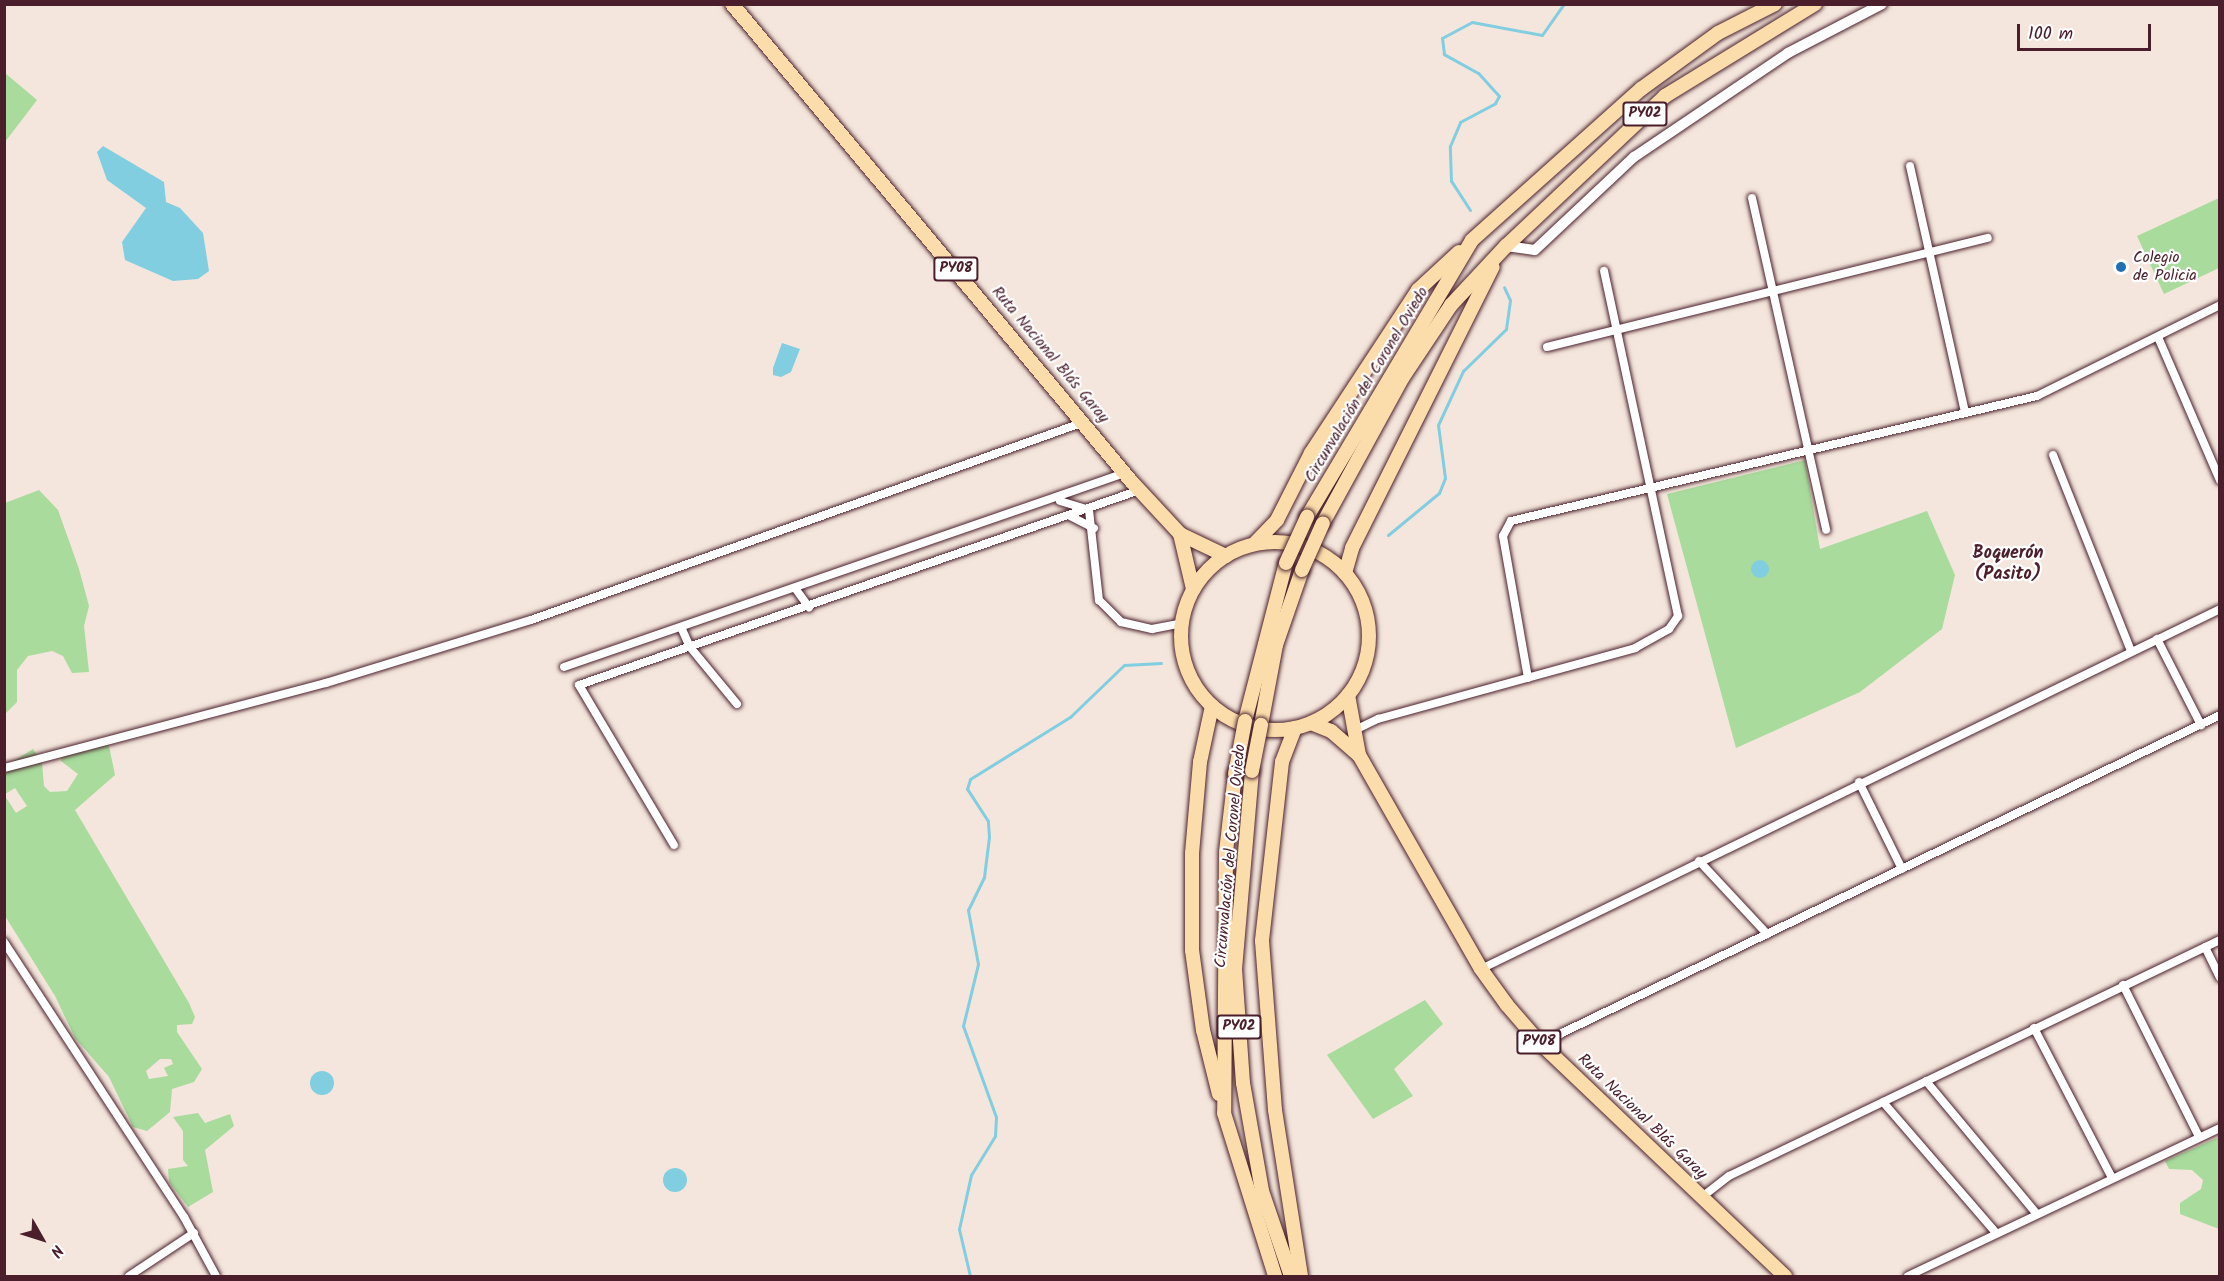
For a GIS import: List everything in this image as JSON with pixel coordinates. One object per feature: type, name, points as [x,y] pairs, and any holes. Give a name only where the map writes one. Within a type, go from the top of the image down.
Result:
[{"type":"highway","name":"Ruta Nacional Blás Garay","points":[[732,4],[1140,490],[1180,534],[1226,556]]},
{"type":"highway","name":"Circunvalación del Coronel Oviedo","points":[[1275,1276],[1224,1113],[1226,852],[1235,774],[1245,721],[1286,563],[1307,517],[1472,240],[1641,89],[1718,33],[1774,4]]},
{"type":"highway","name":"Circunvalación del Coronel Oviedo","points":[[1291,1276],[1262,1191],[1243,1083],[1235,969],[1252,771],[1276,645],[1302,570],[1323,523],[1403,377],[1451,305],[1502,250],[1665,96],[1815,4]]},
{"type":"highway","points":[[1254,544],[1304,546],[1345,573],[1362,602],[1369,634],[1364,666],[1348,694],[1311,723],[1295,728],[1251,727],[1212,706],[1190,677],[1182,623],[1193,590],[1226,556],[1254,544],[1277,520],[1311,453],[1418,290],[1472,240]]},
{"type":"highway","points":[[1345,573],[1352,548],[1502,250]]},
{"type":"highway","name":"Ruta Nacional Blás Garay","points":[[1180,534],[1193,590]]},
{"type":"highway","name":"Ruta Nacional Blás Garay","points":[[1348,694],[1359,755],[1481,969],[1544,1047],[1785,1276]]},
{"type":"highway","points":[[1212,706],[1193,842],[1192,950],[1203,1030],[1224,1113]]},
{"type":"highway","name":"Ruta Nacional Blás Garay","points":[[1311,723],[1331,731],[1359,755]]},
{"type":"highway","points":[[1295,728],[1282,762],[1262,941],[1275,1110],[1300,1276]]},
{"type":"street","points":[[1502,250],[1534,250],[1634,157],[1788,53],[1882,4]]},
{"type":"street","points":[[1910,166],[1965,413]]},
{"type":"street","points":[[1752,198],[1826,530]]},
{"type":"street","points":[[1547,347],[1988,238]]},
{"type":"street","points":[[1353,731],[1635,648],[1669,629],[1678,616],[1604,271]]},
{"type":"street","points":[[1528,678],[1504,528],[1511,522],[2037,396],[2220,305]]},
{"type":"street","points":[[2158,337],[2220,480]]},
{"type":"street","points":[[4,768],[326,683],[531,620],[1084,422]]},
{"type":"street","points":[[2053,454],[2131,651]]},
{"type":"street","points":[[564,667],[1053,501],[1125,473]]},
{"type":"street","points":[[674,845],[576,688],[1089,510],[1140,490]]},
{"type":"street","points":[[1053,501],[1089,510]]},
{"type":"street","points":[[1089,510],[1094,528],[1099,600],[1121,622],[1152,629],[1182,623]]},
{"type":"street","points":[[1070,516],[1094,528]]},
{"type":"street","points":[[795,588],[808,607]]},
{"type":"street","points":[[1481,969],[1859,782],[2220,609]]},
{"type":"street","points":[[681,627],[690,647],[738,704]]},
{"type":"street","points":[[2157,639],[2201,724]]},
{"type":"street","points":[[1544,1047],[1562,1033],[2220,715]]},
{"type":"street","points":[[1859,782],[1902,869]]},
{"type":"street","points":[[1699,861],[1767,934]]},
{"type":"street","points":[[1702,1197],[1729,1176],[2220,940]]},
{"type":"street","points":[[4,942],[194,1233],[216,1276]]},
{"type":"street","points":[[2205,947],[2220,978]]},
{"type":"street","points":[[2123,985],[2199,1137]]},
{"type":"street","points":[[2034,1028],[2111,1176]]},
{"type":"street","points":[[1926,1081],[2036,1213]]},
{"type":"street","points":[[1883,1102],[1996,1233]]},
{"type":"street","points":[[1908,1276],[2111,1176],[2220,1128]]},
{"type":"street","points":[[129,1276],[194,1233]]},
{"type":"green space","points":[[5,73],[37,100],[4,142]]},
{"type":"green space","points":[[2219,198],[2219,268],[2164,294],[2137,236]]},
{"type":"green space","points":[[1805,460],[1820,549],[1927,511],[1955,575],[1942,629],[1860,692],[1736,748],[1667,494]]},
{"type":"green space","points":[[39,490],[58,510],[79,569],[89,606],[84,626],[89,672],[72,673],[63,656],[52,651],[28,656],[17,670],[17,702],[5,714],[5,503]]},
{"type":"green space","points":[[103,743],[109,746],[115,775],[75,810],[189,1003],[195,1017],[192,1024],[177,1025],[177,1032],[202,1069],[194,1082],[172,1089],[170,1112],[147,1131],[133,1127],[109,1077],[75,1038],[55,996],[5,916],[5,796],[16,813],[27,806],[15,788],[5,794],[5,766],[33,749],[42,763],[44,786],[50,792],[67,791],[78,774],[61,761],[62,754]],"holes":[[[160,1059],[171,1059],[173,1064],[164,1068],[168,1076],[149,1079],[146,1071]]]},
{"type":"green space","points":[[1425,1000],[1443,1024],[1394,1069],[1413,1096],[1373,1119],[1327,1055]]},
{"type":"green space","points":[[198,1113],[205,1123],[230,1114],[234,1126],[205,1150],[213,1192],[188,1207],[169,1182],[168,1169],[188,1166],[183,1160],[183,1131],[173,1117]]},
{"type":"green space","points":[[2219,1137],[2219,1229],[2180,1214],[2180,1203],[2201,1189],[2203,1180],[2192,1170],[2169,1169],[2165,1161]]},
{"type":"water","points":[[103,146],[164,182],[166,202],[180,208],[203,233],[209,271],[198,279],[173,281],[125,260],[122,242],[146,208],[107,180],[97,152]]},
{"type":"water","points":[[782,343],[800,349],[791,372],[781,377],[773,375],[773,368]]},
{"type":"water","points":[[1760,560],[1766,563],[1769,569],[1766,575],[1760,578],[1754,575],[1751,569],[1754,563]]},
{"type":"water","points":[[322,1071],[331,1074],[334,1083],[331,1092],[322,1095],[313,1092],[310,1083],[313,1074]]},
{"type":"water","points":[[670,1168],[680,1168],[687,1175],[687,1185],[680,1192],[670,1192],[663,1185],[663,1175]]},
{"type":"waterway","points":[[1470,210],[1451,181],[1450,146],[1460,122],[1495,103],[1499,96],[1478,73],[1444,54],[1442,38],[1472,22],[1542,35],[1564,4]]},
{"type":"waterway","points":[[1388,535],[1439,493],[1445,478],[1438,425],[1463,371],[1506,329],[1510,300],[1504,287]]},
{"type":"waterway","points":[[970,1276],[959,1229],[971,1175],[995,1136],[996,1117],[963,1026],[978,964],[968,910],[984,877],[989,837],[988,821],[967,789],[970,779],[1070,717],[1124,665],[1161,663]]},
{"type":"place","name":"Colegio de Policia","points":[[2121,267]]},
{"type":"district","name":"Boquerón (Pasito)","points":[[2008,565]]}]
